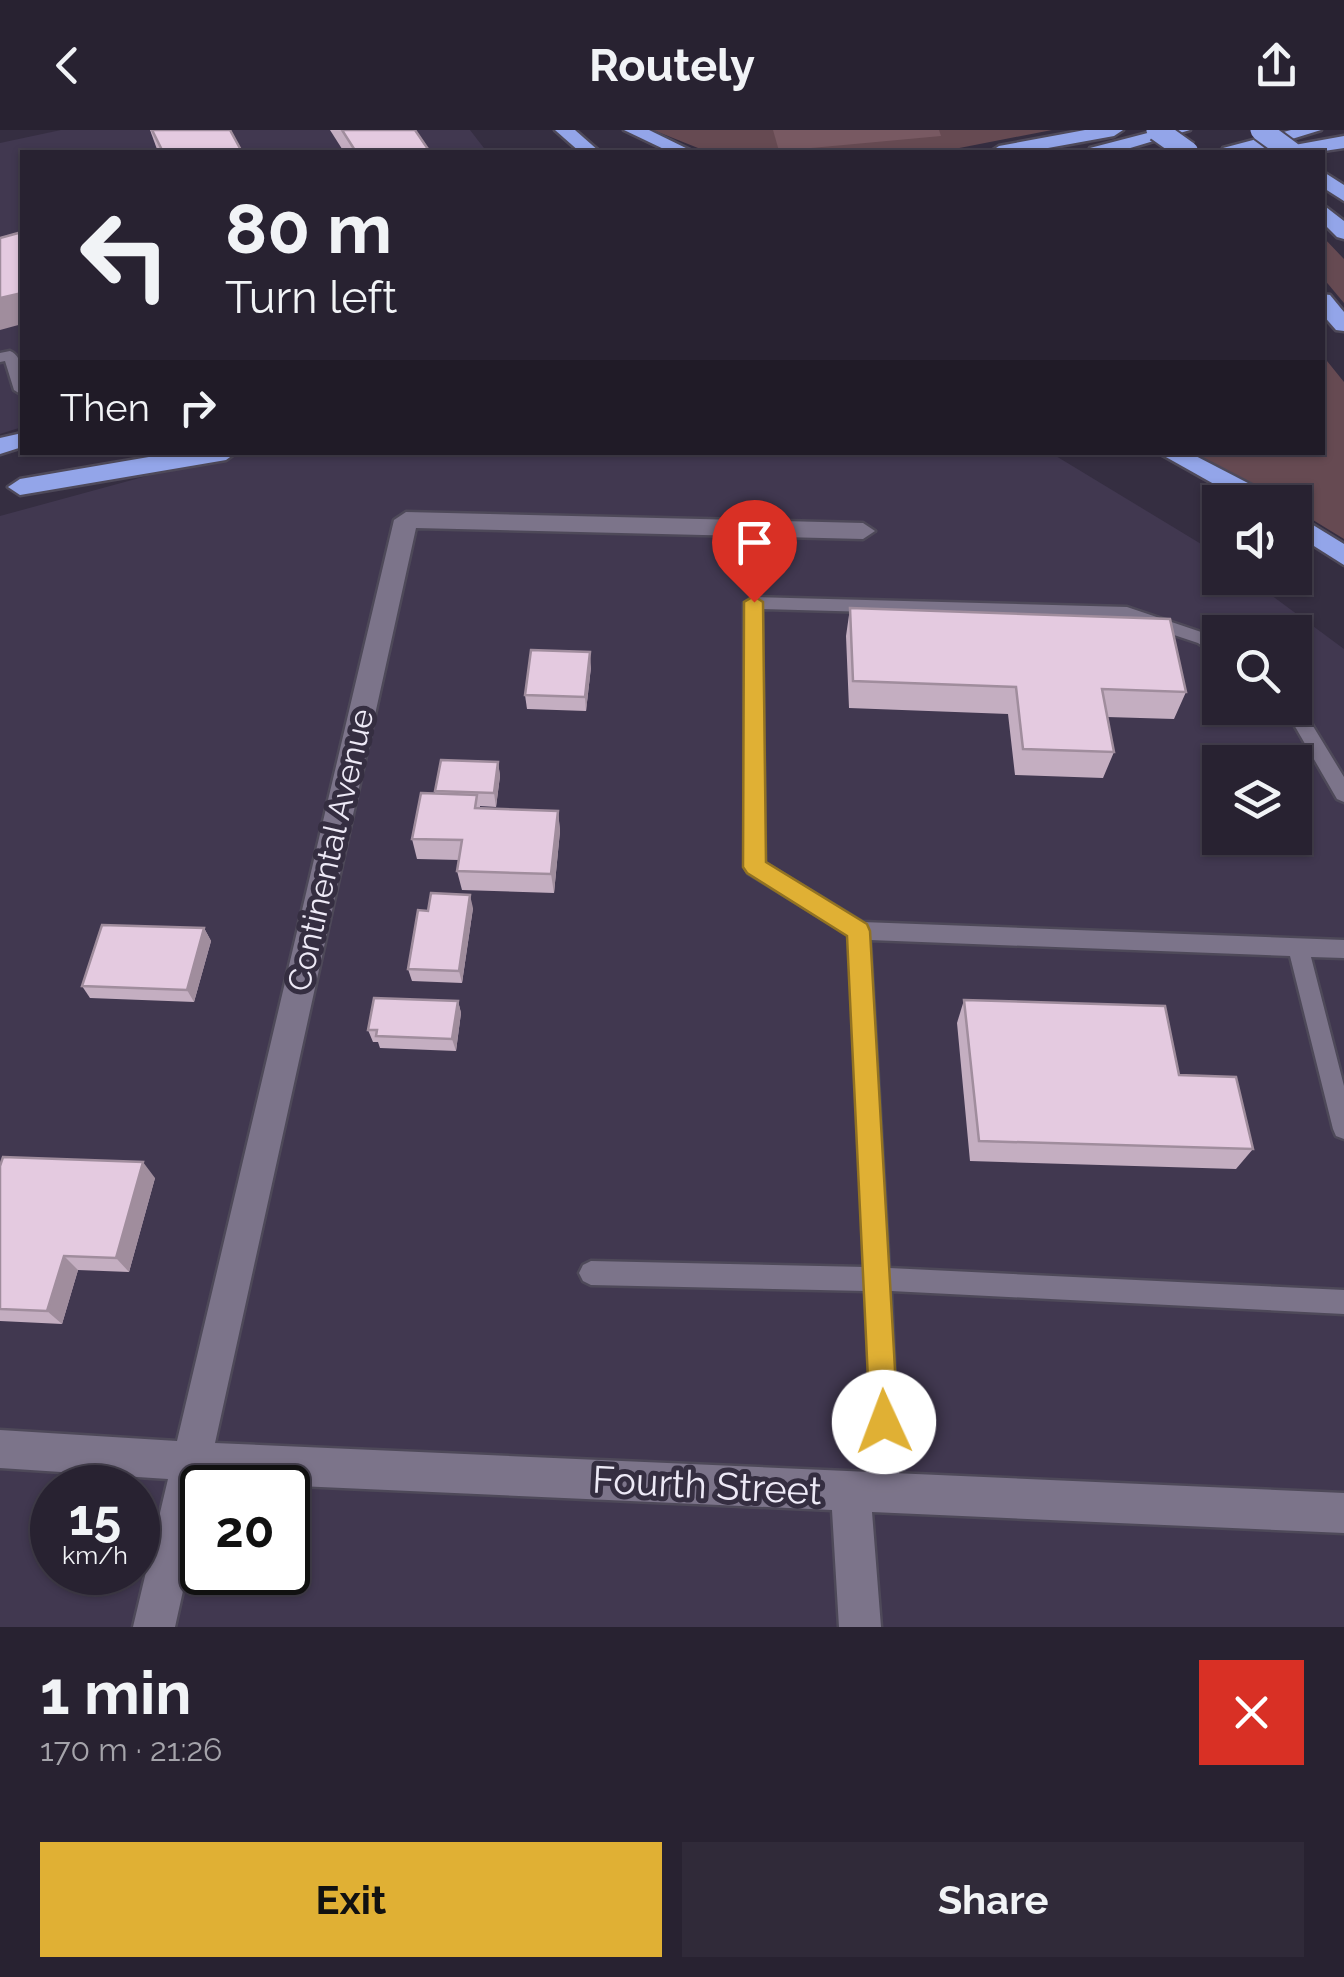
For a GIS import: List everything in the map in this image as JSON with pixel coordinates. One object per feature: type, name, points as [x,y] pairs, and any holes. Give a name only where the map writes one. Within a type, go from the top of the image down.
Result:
[{"type":"highway","points":[[633,130],[680,150]]},
{"type":"highway","points":[[1009,150],[1114,130]]},
{"type":"highway","points":[[1157,130],[1187,150]]},
{"type":"highway","points":[[1104,150],[1179,130]]},
{"type":"highway","points":[[1258,130],[1287,150]]},
{"type":"highway","points":[[1237,150],[1312,130]]},
{"type":"highway","points":[[564,131],[588,150]]},
{"type":"highway","points":[[1301,150],[1344,142]]},
{"type":"highway","points":[[1325,179],[1344,195]]},
{"type":"highway","points":[[1325,213],[1344,232]]},
{"type":"highway","points":[[1325,303],[1344,324]]},
{"type":"highway","points":[[10,490],[135,455]]},
{"type":"highway","points":[[10,490],[209,455]]},
{"type":"highway","points":[[1174,455],[1231,485]]},
{"type":"highway","points":[[1312,534],[1344,556]]},
{"type":"street","name":"Continental Avenue","points":[[154,1627],[406,520],[863,531]]},
{"type":"street","name":"Fourth Street","points":[[0,1450],[191,1462],[1344,1513]]},
{"type":"street","points":[[860,1627],[869,1492]]},
{"type":"lane","points":[[0,358],[10,356],[20,384]]},
{"type":"lane","points":[[1202,638],[1127,613],[754,602],[755,867],[858,931],[1344,949]]},
{"type":"lane","points":[[1303,725],[1344,794]]},
{"type":"lane","points":[[858,931],[878,1279],[869,1492]]},
{"type":"lane","points":[[1298,948],[1344,1129]]},
{"type":"lane","points":[[591,1273],[878,1279],[1344,1302]]},
{"type":"shaded area","points":[[61,130],[470,130],[485,150],[20,150],[20,428],[0,434],[0,143]]},
{"type":"shaded area","points":[[653,130],[1052,130],[949,150],[703,150]]},
{"type":"shaded area","points":[[773,130],[939,130],[941,136],[790,150],[779,150]]},
{"type":"shaded area","points":[[1325,239],[1344,259],[1344,303],[1325,280]]},
{"type":"shaded area","points":[[1325,358],[1344,382],[1344,539],[1312,519],[1312,485],[1251,485],[1192,455],[1325,455]]},
{"type":"shaded area","points":[[224,455],[1054,455],[1202,545],[1202,595],[1271,595],[1298,615],[1202,615],[1202,725],[1312,725],[1312,625],[1344,649],[1344,1627],[0,1627],[0,516]]},
{"type":"building","points":[[152,130],[230,130],[241,150],[162,150]]},
{"type":"building","points":[[342,130],[415,130],[429,150],[355,150]]},
{"type":"building","points":[[20,233],[20,293],[0,298],[0,238]]},
{"type":"building","points":[[850,608],[1170,619],[1186,692],[1102,689],[1114,752],[1023,749],[1016,687],[853,681]]},
{"type":"building","points":[[531,650],[590,652],[585,697],[525,695]]},
{"type":"building","points":[[441,760],[498,762],[494,793],[435,791]]},
{"type":"building","points":[[421,793],[477,795],[475,808],[558,811],[551,874],[457,871],[462,840],[412,839]]},
{"type":"building","points":[[431,893],[470,895],[459,971],[408,969],[418,910],[428,911]]},
{"type":"building","points":[[102,925],[204,928],[187,990],[82,986]]},
{"type":"building","points":[[374,998],[458,1001],[452,1039],[376,1036],[377,1030],[368,1030]]},
{"type":"building","points":[[964,1000],[1165,1006],[1179,1075],[1236,1077],[1253,1149],[979,1141]]},
{"type":"building","points":[[3,1157],[143,1162],[116,1258],[64,1256],[47,1311],[0,1309]]},
{"type":"route","points":[[754,602],[755,867],[858,931],[884,1422]]}]
